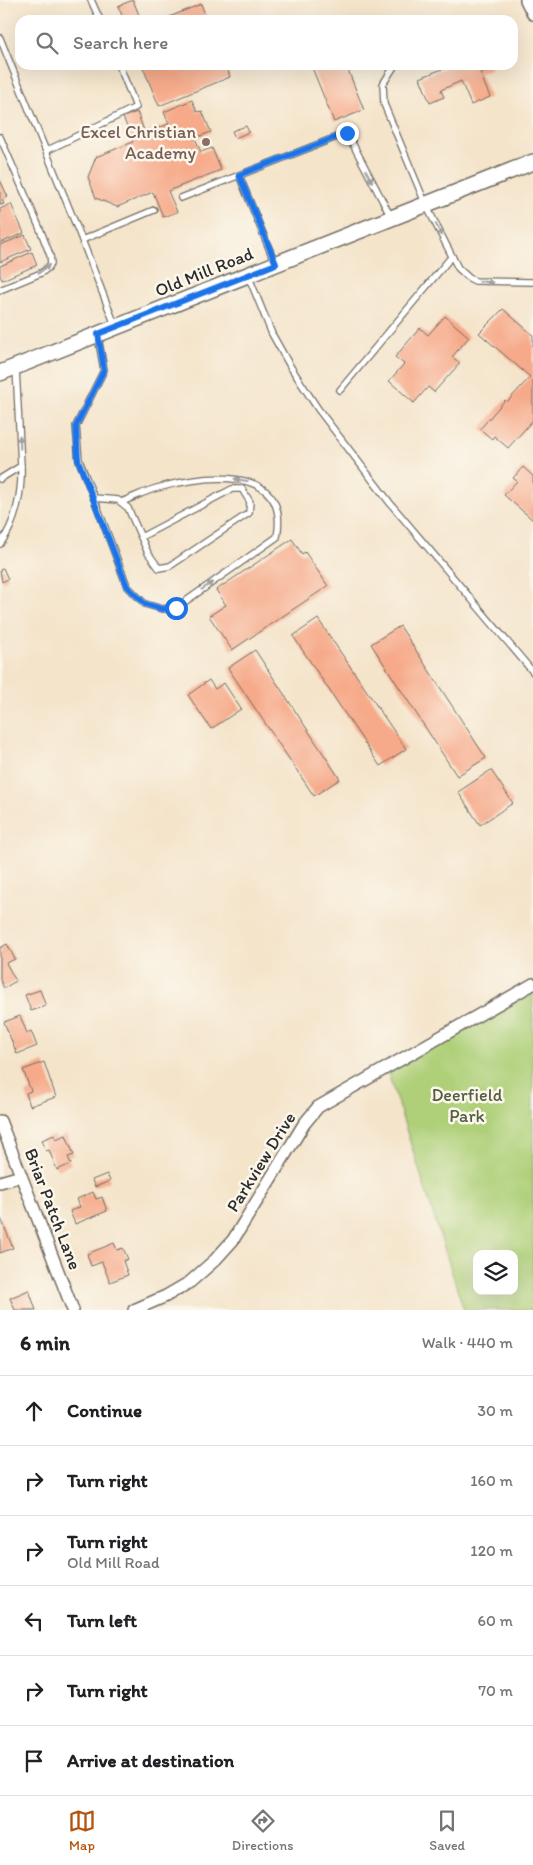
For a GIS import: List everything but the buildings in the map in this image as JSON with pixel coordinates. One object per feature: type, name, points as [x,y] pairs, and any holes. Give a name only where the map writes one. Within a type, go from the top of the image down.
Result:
[{"type":"street","points":[[526,0],[533,14]]},
{"type":"street","name":"Old Mill Road","points":[[0,373],[533,162]]},
{"type":"street","name":"Parkview Drive","points":[[134,1310],[166,1296],[190,1282],[215,1260],[233,1240],[304,1124],[318,1107],[533,984]]},
{"type":"street","name":"Briar Patch Lane","points":[[0,1121],[73,1310]]},
{"type":"street","points":[[0,1182],[21,1176]]},
{"type":"lane","points":[[92,0],[98,15]]},
{"type":"lane","points":[[0,38],[116,327]]},
{"type":"lane","points":[[46,151],[136,106],[121,70]]},
{"type":"lane","points":[[392,70],[383,84],[384,104],[426,205],[458,268],[475,281],[533,282]]},
{"type":"lane","points":[[181,198],[347,133],[392,218]]},
{"type":"lane","points":[[0,136],[40,229],[50,255],[50,263],[48,268],[41,273],[0,290]]},
{"type":"lane","points":[[239,175],[276,264]]},
{"type":"lane","points":[[82,240],[154,210]]},
{"type":"lane","points":[[340,390],[452,256]]},
{"type":"lane","points":[[248,275],[272,334],[318,409],[390,504],[533,672]]},
{"type":"lane","points":[[98,334],[104,370],[76,426],[78,460],[127,586],[145,604],[162,609],[176,608],[276,537],[279,522],[275,505],[266,490],[252,482],[232,479],[206,478],[164,486],[121,502]]},
{"type":"lane","points":[[0,544],[8,533],[15,514],[21,478],[16,367]]},
{"type":"lane","points":[[0,479],[21,466]]},
{"type":"lane","points":[[94,498],[118,500],[128,508],[148,553],[159,568],[170,566],[249,514],[250,502],[242,489],[232,489],[141,537]]},
{"type":"green space","name":"Deerfield Park","points":[[533,992],[533,1310],[464,1310],[388,1073]]},
{"type":"place","name":"Excel Christian Academy","points":[[206,142]]},
{"type":"route","points":[[176,608],[162,609],[145,604],[127,586],[78,460],[76,426],[104,370],[98,334],[276,264],[239,175],[347,133]]}]
